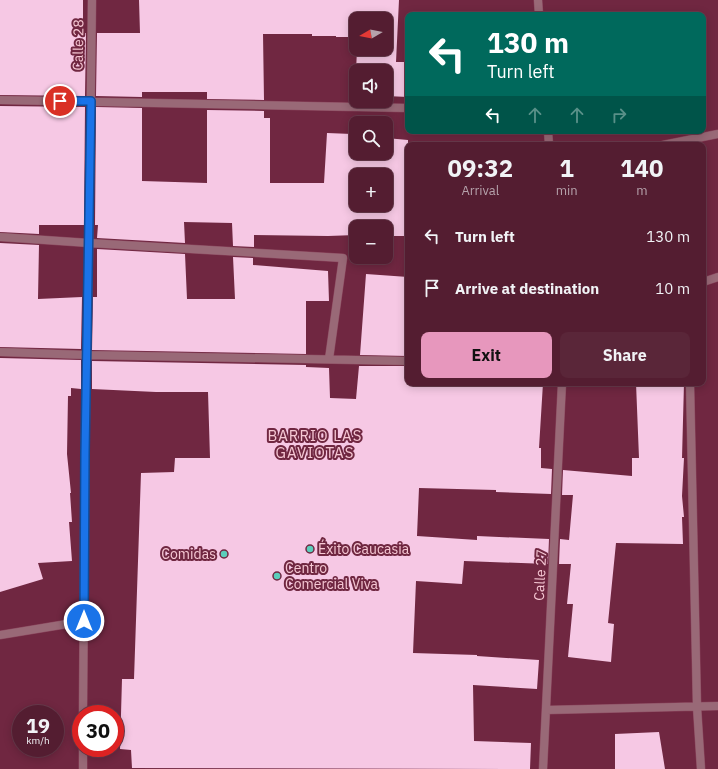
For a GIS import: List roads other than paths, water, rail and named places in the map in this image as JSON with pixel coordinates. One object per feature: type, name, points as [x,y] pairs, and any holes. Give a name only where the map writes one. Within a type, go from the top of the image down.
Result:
[{"type":"street","name":"Calle 28","points":[[83,705],[85,453],[92,0]]},
{"type":"street","points":[[538,0],[540,12]]},
{"type":"street","points":[[0,100],[405,108]]},
{"type":"street","points":[[681,142],[717,136]]},
{"type":"street","points":[[0,237],[343,258],[329,359]]},
{"type":"street","points":[[706,281],[718,277]]},
{"type":"street","points":[[0,352],[405,361]]},
{"type":"street","name":"Calle 27","points":[[543,769],[562,386]]},
{"type":"street","points":[[690,386],[697,707],[701,769]]},
{"type":"street","points":[[0,636],[84,621]]},
{"type":"street","points":[[546,710],[718,706]]},
{"type":"street","points":[[83,757],[83,769]]},
{"type":"place","name":"Éxito Caucasia","points":[[310,549]]},
{"type":"place","name":"Comidas","points":[[224,554]]},
{"type":"place","name":"Centro Comercial Viva","points":[[277,576]]},
{"type":"district","name":"BARRIO LAS GAVIOTAS","points":[[315,444]]}]
